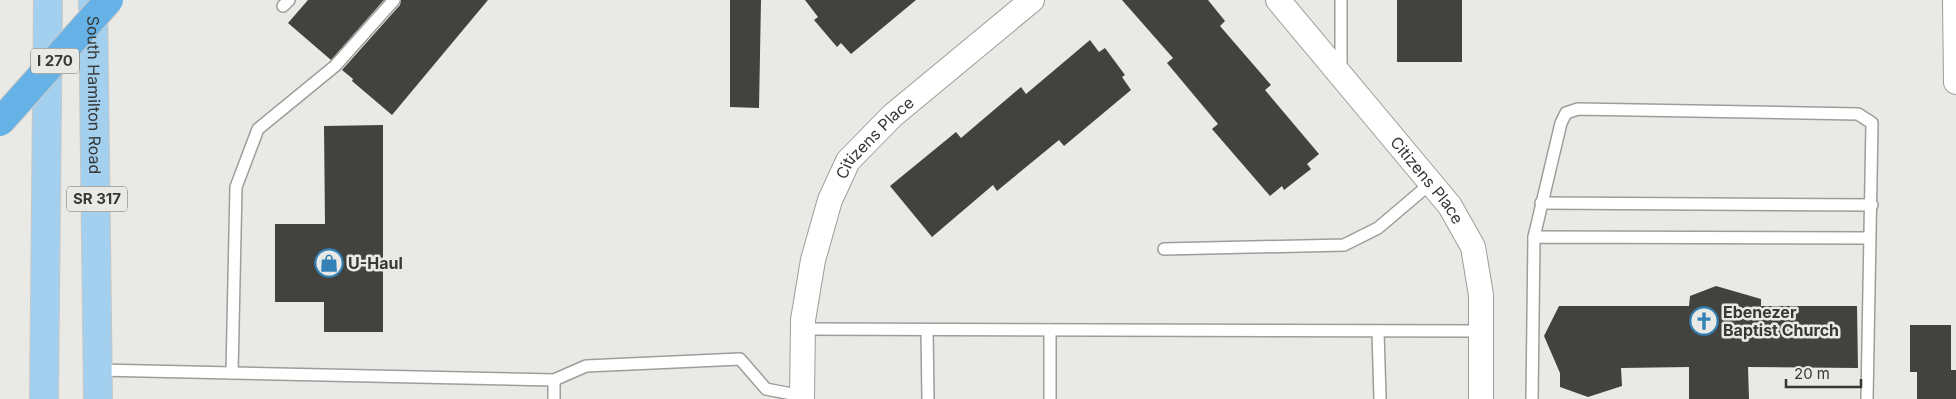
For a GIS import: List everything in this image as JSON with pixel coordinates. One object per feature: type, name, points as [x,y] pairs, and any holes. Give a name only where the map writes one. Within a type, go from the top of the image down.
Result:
[{"type":"highway","name":"I 270","points":[[0,122],[109,0]]},
{"type":"main road","name":"SR 317","points":[[44,399],[48,0]]},
{"type":"main road","name":"South Hamilton Road","points":[[93,0],[98,399]]},
{"type":"street","name":"Citizens Place","points":[[802,398],[803,329],[813,260],[830,200],[848,161],[892,116],[1032,0]]},
{"type":"street","name":"Citizens Place","points":[[1278,0],[1432,183],[1450,206],[1473,247],[1481,295],[1481,399]]},
{"type":"street","points":[[1955,0],[1956,82]]},
{"type":"lane","points":[[232,373],[236,187],[258,129],[335,66],[394,0]]},
{"type":"lane","points":[[1341,0],[1341,74]]},
{"type":"lane","points":[[1532,399],[1534,237],[1561,123],[1566,113],[1578,109],[1858,114],[1872,123],[1867,399]]},
{"type":"lane","points":[[1164,248],[1344,245],[1378,228],[1432,183]]},
{"type":"lane","points":[[1541,203],[1872,205]]},
{"type":"lane","points":[[1534,237],[1869,238]]},
{"type":"lane","points":[[803,329],[1481,331]]},
{"type":"lane","points":[[927,330],[928,399]]},
{"type":"lane","points":[[1050,330],[1050,399]]},
{"type":"lane","points":[[1378,331],[1380,399]]},
{"type":"lane","points":[[99,370],[554,380],[586,366],[740,359],[766,394],[802,398]]},
{"type":"lane","points":[[554,380],[554,399]]},
{"type":"building","points":[[308,0],[384,0],[331,60],[288,23]]},
{"type":"building","points":[[401,0],[488,0],[392,115],[342,70],[400,5]]},
{"type":"building","points":[[730,0],[761,0],[759,108],[730,107]]},
{"type":"building","points":[[805,0],[916,0],[851,54],[841,43],[837,47],[814,20],[818,17]]},
{"type":"building","points":[[1122,0],[1208,0],[1225,21],[1220,26],[1271,85],[1265,90],[1319,154],[1307,164],[1311,169],[1284,190],[1282,186],[1270,196],[1212,129],[1218,124],[1167,63],[1173,58]]},
{"type":"building","points":[[1397,0],[1462,0],[1462,62],[1397,62]]},
{"type":"building","points":[[1090,40],[1099,52],[1105,48],[1125,75],[1122,77],[1131,90],[1064,146],[1059,140],[997,191],[993,185],[932,237],[890,186],[956,132],[961,138],[1021,87],[1026,94]]},
{"type":"building","name":"U-Haul","points":[[383,125],[383,332],[324,332],[324,302],[275,302],[275,224],[325,224],[324,126]]},
{"type":"building","name":"Ebenezer Baptist Church","points":[[1716,286],[1761,299],[1761,306],[1857,306],[1858,368],[1748,367],[1749,399],[1689,399],[1689,367],[1621,368],[1622,386],[1588,397],[1560,387],[1560,373],[1544,336],[1559,306],[1689,306],[1690,296]]},
{"type":"building","points":[[1910,325],[1951,325],[1951,370],[1956,370],[1956,399],[1917,399],[1917,372],[1910,372]]},
{"type":"place","name":"U-Haul","points":[[329,263]]},
{"type":"place","name":"Ebenezer Baptist Church","points":[[1704,321]]}]
